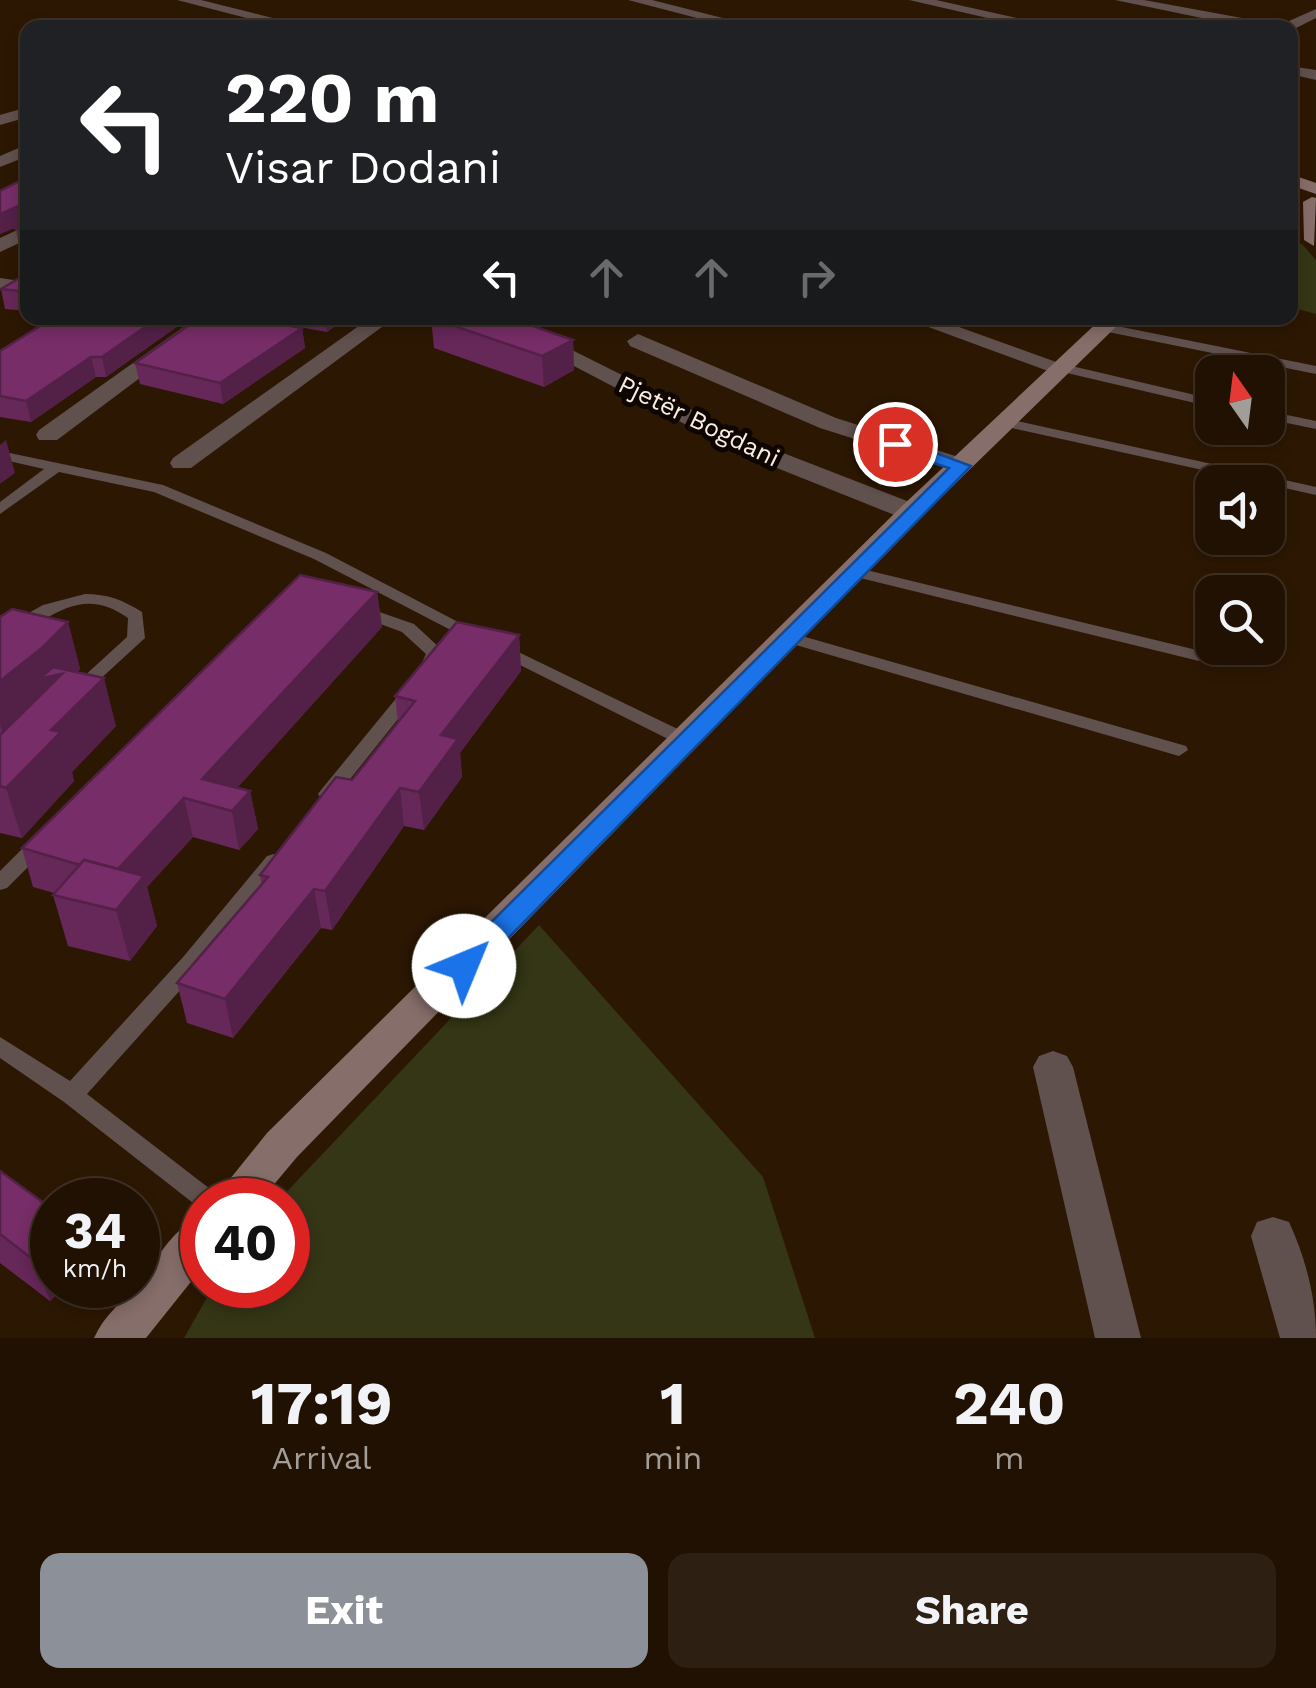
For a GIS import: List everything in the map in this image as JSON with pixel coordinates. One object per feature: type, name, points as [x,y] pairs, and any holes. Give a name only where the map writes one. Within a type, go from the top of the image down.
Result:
[{"type":"street","points":[[184,0],[270,20]]},
{"type":"street","points":[[635,0],[725,20]]},
{"type":"street","points":[[916,0],[1015,20]]},
{"type":"street","points":[[1122,0],[1231,20]]},
{"type":"street","points":[[1303,233],[1315,197]]},
{"type":"street","points":[[48,435],[202,325]]},
{"type":"street","points":[[182,463],[372,325]]},
{"type":"street","name":"Pjetër Bogdani","points":[[506,325],[751,449],[911,512]]},
{"type":"street","points":[[936,325],[1060,367]]},
{"type":"street","points":[[254,1178],[282,1145],[1098,325]]},
{"type":"street","points":[[314,340],[344,345]]},
{"type":"street","points":[[638,341],[828,422],[962,466]]},
{"type":"street","points":[[1053,1068],[1118,1338]]},
{"type":"street","points":[[1273,1236],[1303,1338]]},
{"type":"street","points":[[117,1338],[132,1308]]},
{"type":"lane","points":[[1119,325],[1316,370]]},
{"type":"lane","points":[[1060,367],[1195,399]]},
{"type":"lane","points":[[1285,419],[1316,425]]},
{"type":"lane","points":[[1003,422],[1316,491]]},
{"type":"lane","points":[[0,455],[158,488],[320,556],[685,740]]},
{"type":"lane","points":[[0,509],[57,466]]},
{"type":"lane","points":[[854,572],[1195,655]]},
{"type":"lane","points":[[0,636],[57,604],[84,598],[127,607],[136,616],[136,638],[68,698]]},
{"type":"lane","points":[[310,816],[421,680],[435,652],[408,628],[334,604]]},
{"type":"lane","points":[[788,637],[1179,750]]},
{"type":"lane","points":[[0,883],[54,829]]},
{"type":"lane","points":[[72,1095],[192,962],[287,846]]},
{"type":"lane","points":[[0,1046],[72,1095],[180,1180]]},
{"type":"green space","points":[[1298,243],[1316,260],[1316,314],[1298,309]]},
{"type":"green space","points":[[539,925],[763,1177],[815,1338],[184,1338],[201,1308],[310,1308],[310,1178],[300,1178]]},
{"type":"building","points":[[20,181],[20,205],[0,214],[0,191]]},
{"type":"building","points":[[20,278],[20,291],[1,289]]},
{"type":"building","points":[[42,325],[148,325],[26,401],[0,396],[0,351]]},
{"type":"building","points":[[189,325],[302,328],[220,383],[135,363]]},
{"type":"building","points":[[451,325],[530,325],[573,340],[542,356]]},
{"type":"building","points":[[300,575],[377,592],[202,779],[250,791],[232,811],[184,798],[118,869],[84,860],[80,865],[22,848]]},
{"type":"building","points":[[12,609],[68,622],[0,681],[0,617]]},
{"type":"building","points":[[457,622],[519,635],[441,735],[458,739],[419,792],[400,788],[325,891],[314,889],[225,999],[177,983],[268,877],[260,875],[336,777],[352,780],[415,701],[395,696]]},
{"type":"building","points":[[53,667],[104,678],[51,730],[61,732],[6,788],[0,786],[0,735],[62,674],[39,679]]},
{"type":"building","points":[[84,860],[144,876],[116,910],[53,895]]},
{"type":"building","points":[[0,1171],[30,1193],[30,1257],[0,1234]]},
{"type":"route","points":[[464,966],[911,512],[962,466],[895,444]]}]
